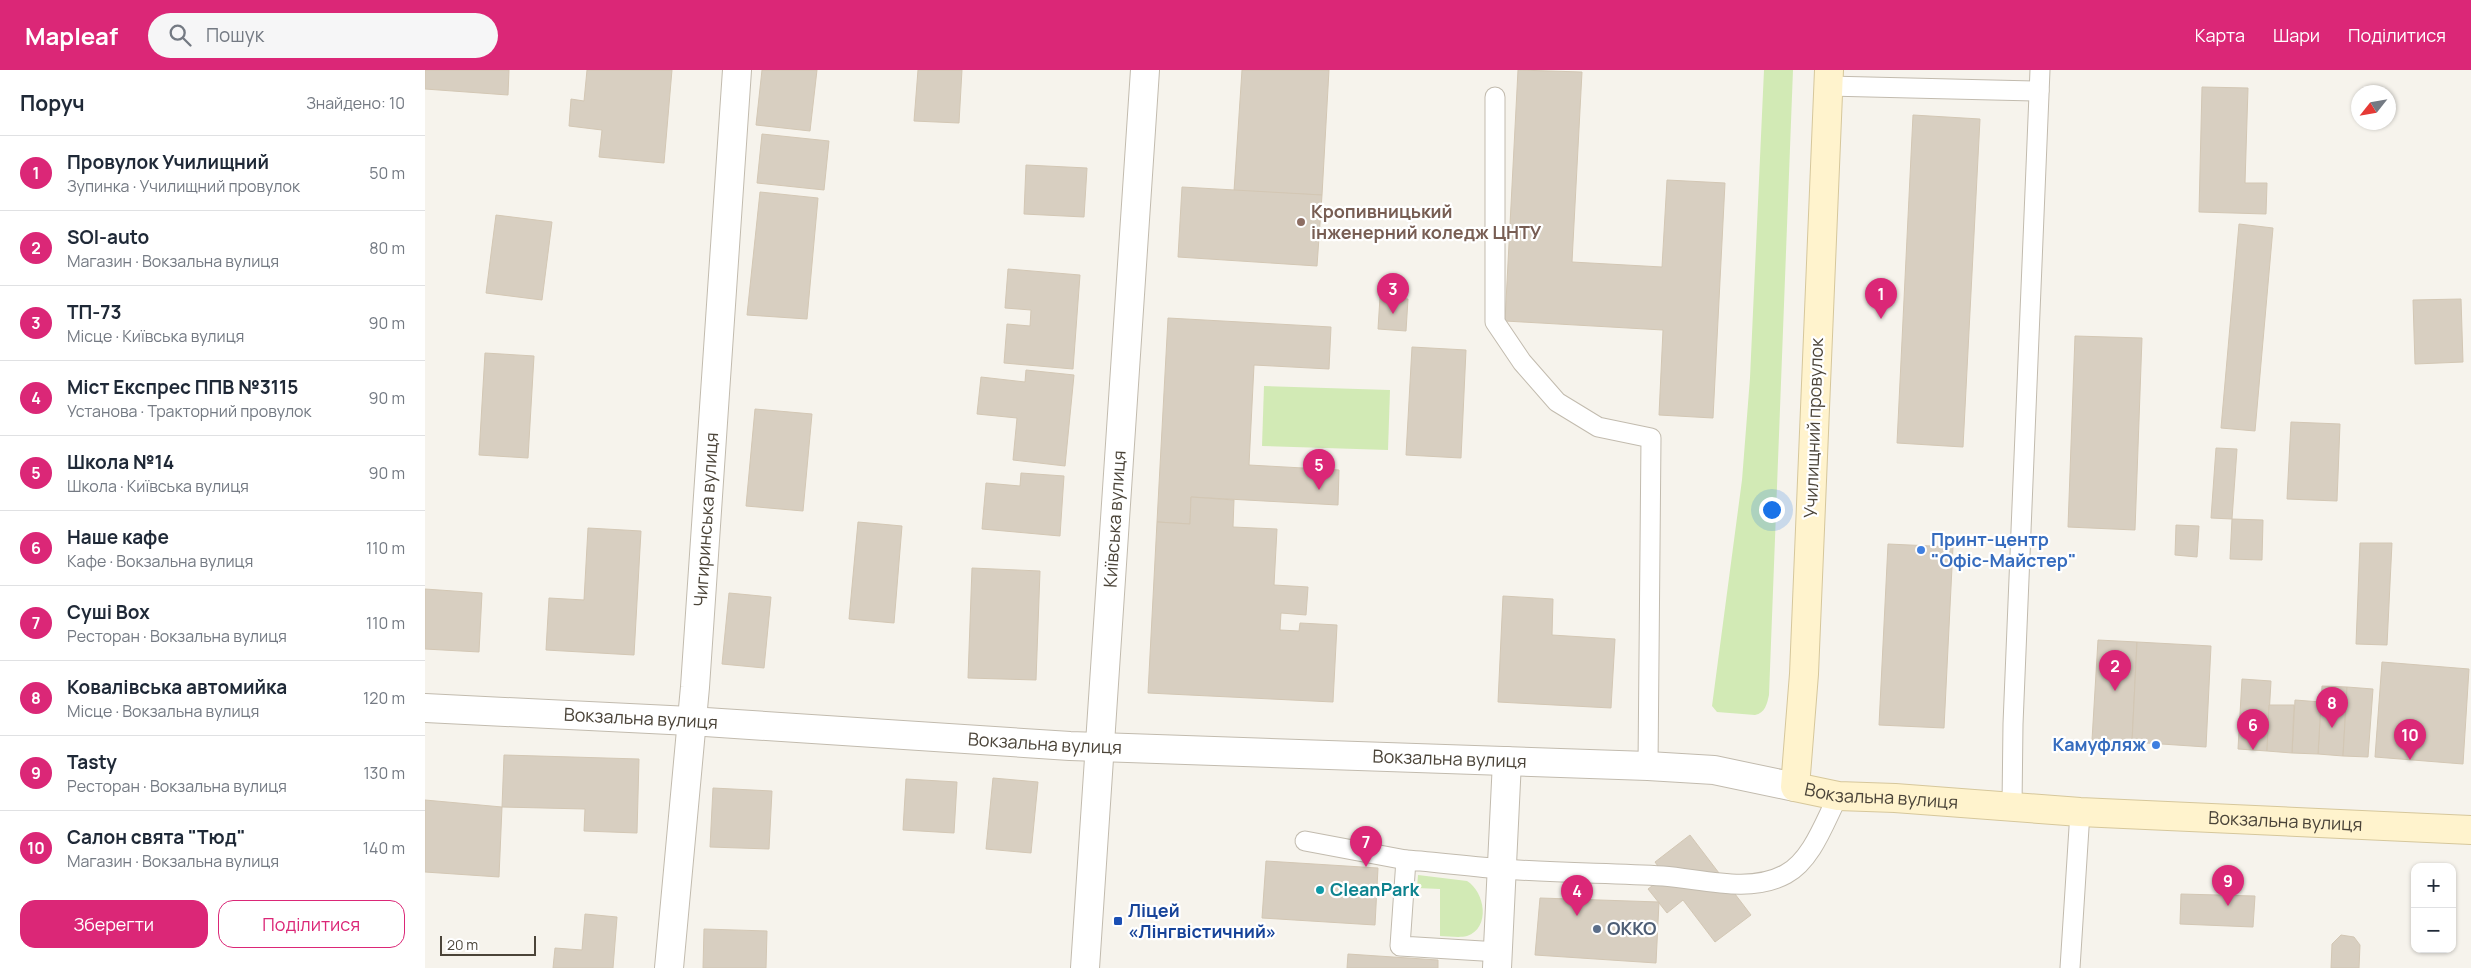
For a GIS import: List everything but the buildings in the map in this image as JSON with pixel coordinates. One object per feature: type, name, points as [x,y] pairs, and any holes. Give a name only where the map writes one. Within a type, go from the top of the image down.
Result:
[{"type":"main road","name":"Училищний провулок","points":[[1795,787],[1804,664],[1829,78]]},
{"type":"main road","name":"Вокзальна вулиця","points":[[1795,787],[1838,796],[1895,798],[2080,812],[2471,830]]},
{"type":"street","name":"Чигиринська вулиця","points":[[669,968],[695,677],[737,70]]},
{"type":"street","name":"Київська вулиця","points":[[1085,968],[1145,70]]},
{"type":"street","name":"Вокзальна вулиця","points":[[425,708],[690,721],[1099,747],[1648,766],[1714,770],[1795,787]]},
{"type":"street","points":[[1498,960],[1507,761]]},
{"type":"lane","points":[[2012,806],[2013,724],[2040,70]]},
{"type":"lane","points":[[1829,78],[2039,91]]},
{"type":"lane","points":[[1495,97],[1495,322],[1522,362],[1557,402],[1598,427],[1651,438],[1648,766]]},
{"type":"lane","points":[[1305,841],[1406,860],[1503,869],[1665,876],[1727,883],[1762,883],[1787,874],[1798,866],[1811,847],[1838,796]]},
{"type":"lane","points":[[2070,968],[2080,812]]},
{"type":"lane","points":[[1406,860],[1400,946],[1498,960]]},
{"type":"green space","points":[[1764,70],[1793,70],[1769,695],[1763,710],[1755,715],[1717,712],[1712,706],[1742,480],[1750,378]]},
{"type":"green space","points":[[1264,386],[1390,390],[1388,450],[1262,446]]},
{"type":"green space","points":[[1418,875],[1467,881],[1473,886],[1478,893],[1483,910],[1480,926],[1475,932],[1464,937],[1440,936],[1440,889],[1417,888]]},
{"type":"place","name":"Кропивницький інженерний коледж ЦНТУ","points":[[1301,222]]},
{"type":"place","name":"ТП-73","points":[[1393,314]]},
{"type":"place","name":"Провулок Училищний","points":[[1881,319]]},
{"type":"place","name":"Школа №14","points":[[1319,490]]},
{"type":"place","name":"Принт-центр \"Офіс-Майстер\"","points":[[1921,550]]},
{"type":"place","name":"SOI-auto","points":[[2115,691]]},
{"type":"place","name":"Ковалівська автомийка","points":[[2332,728]]},
{"type":"place","name":"Камуфляж","points":[[2156,745]]},
{"type":"place","name":"Наше кафе","points":[[2253,750]]},
{"type":"place","name":"Салон свята \"Тюд\"","points":[[2410,760]]},
{"type":"place","name":"Суші Box","points":[[1366,867]]},
{"type":"place","name":"CleanPark","points":[[1320,890]]},
{"type":"place","name":"Tasty","points":[[2228,906]]},
{"type":"place","name":"Міст Експрес ППВ №3115","points":[[1577,916]]},
{"type":"place","name":"Ліцей «Лінгвістичний»","points":[[1118,921]]},
{"type":"place","name":"ОККО","points":[[1597,929]]}]
